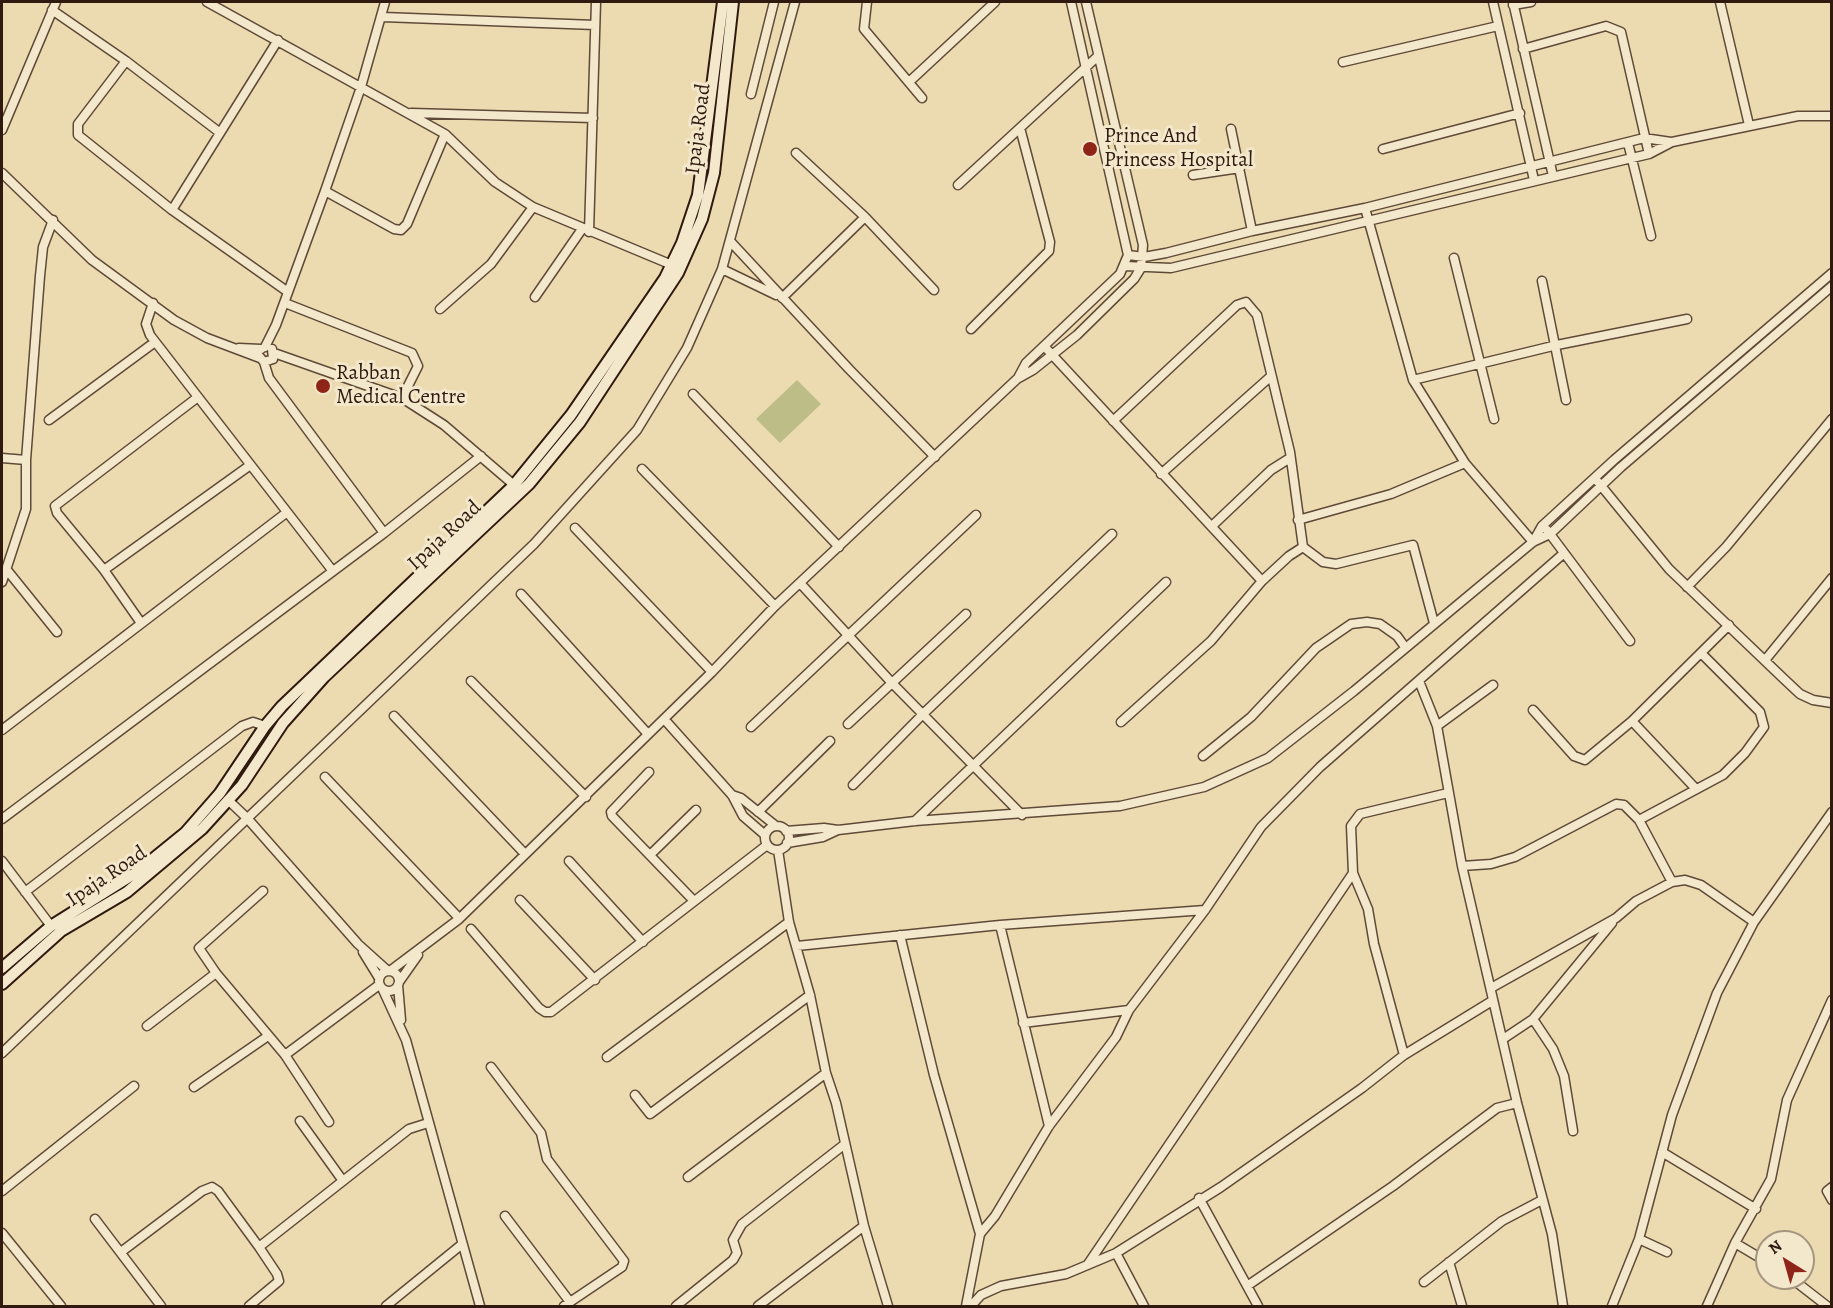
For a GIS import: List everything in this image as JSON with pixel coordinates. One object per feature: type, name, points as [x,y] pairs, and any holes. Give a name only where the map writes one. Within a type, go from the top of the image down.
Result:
[{"type":"main road","name":"Ipaja Road","points":[[2,968],[51,926],[137,872],[185,833],[220,793],[265,726],[303,684],[514,485],[576,419],[672,265],[698,195],[728,3]]},
{"type":"main road","name":"Ipaja Road","points":[[2,984],[61,931],[127,892],[202,829],[242,785],[283,723],[324,677],[529,484],[678,273],[702,219],[714,172],[728,3]]},
{"type":"street","points":[[207,2],[445,134],[495,182],[533,207],[672,265]]},
{"type":"street","points":[[221,10],[227,2]]},
{"type":"street","points":[[263,348],[285,303],[325,191],[361,87],[383,17],[385,2]]},
{"type":"street","points":[[535,297],[586,230],[593,118],[596,2]]},
{"type":"street","points":[[751,94],[774,2]]},
{"type":"street","points":[[2,1053],[534,544],[593,482],[637,430],[687,348],[722,269],[795,2]]},
{"type":"street","points":[[867,2],[864,29],[922,98]]},
{"type":"street","points":[[909,82],[995,2]]},
{"type":"street","points":[[1017,378],[1026,363],[1115,279],[1125,266],[1128,255],[1084,69],[1071,2]]},
{"type":"street","points":[[285,1055],[381,984],[389,971],[422,949],[459,918],[586,797],[775,606],[1017,378],[1052,355],[1119,295],[1141,268],[1144,257],[1143,245],[1086,2]]},
{"type":"street","points":[[1494,2],[1534,180]]},
{"type":"street","points":[[1531,2],[1513,3],[1552,176]]},
{"type":"street","points":[[1720,2],[1749,125]]},
{"type":"street","points":[[2,130],[54,6],[219,132]]},
{"type":"street","points":[[383,17],[595,25]]},
{"type":"street","points":[[1343,62],[1498,26]]},
{"type":"street","points":[[1523,49],[1606,27],[1621,32],[1649,154]]},
{"type":"street","points":[[172,210],[278,40]]},
{"type":"street","points":[[958,185],[1098,56]]},
{"type":"street","points":[[126,61],[76,131],[78,135],[172,210],[288,292]]},
{"type":"street","points":[[408,113],[593,118]]},
{"type":"street","points":[[1383,149],[1520,113]]},
{"type":"street","points":[[1125,266],[1171,268],[1649,154],[1672,142],[1798,116],[1832,116]]},
{"type":"street","points":[[971,329],[1049,251],[1050,242],[1020,128]]},
{"type":"street","points":[[1231,129],[1252,231]]},
{"type":"street","points":[[325,191],[394,229],[401,230],[407,224],[445,134]]},
{"type":"street","points":[[1128,255],[1144,257],[1252,231],[1365,208],[1644,138],[1672,142]]},
{"type":"street","points":[[1628,143],[1650,236]]},
{"type":"street","points":[[796,153],[865,217],[934,290]]},
{"type":"street","points":[[1193,175],[1240,168]]},
{"type":"street","points":[[2,173],[92,260],[191,330],[233,347],[297,363],[402,398],[444,425],[514,485]]},
{"type":"street","points":[[440,309],[491,264],[533,207]]},
{"type":"street","points":[[1365,208],[1413,380],[1465,463],[1533,542]]},
{"type":"street","points":[[782,298],[865,217]]},
{"type":"street","points":[[2,582],[26,509],[26,460],[40,276],[44,247],[53,220]]},
{"type":"street","points":[[730,241],[935,457]]},
{"type":"street","points":[[1454,258],[1472,324],[1478,363],[1494,418]]},
{"type":"street","points":[[722,269],[782,298]]},
{"type":"street","points":[[1533,542],[1542,526],[1594,478],[1832,273]]},
{"type":"street","points":[[1542,281],[1557,345],[1566,400]]},
{"type":"street","points":[[732,795],[786,831],[824,828],[838,830],[915,821],[1022,815],[1120,806],[1204,787],[1268,758],[1533,542],[1550,534],[1601,486],[1832,286]]},
{"type":"street","points":[[1113,421],[1237,305],[1246,302],[1257,315],[1290,458],[1303,547],[1323,562],[1336,564],[1413,545],[1434,623]]},
{"type":"street","points":[[153,303],[146,324],[155,342],[332,570]]},
{"type":"street","points":[[285,303],[412,353],[418,366],[402,398]]},
{"type":"street","points":[[1413,380],[1557,345],[1687,319]]},
{"type":"street","points":[[276,325],[269,357],[269,378],[384,533]]},
{"type":"street","points":[[49,420],[155,342]]},
{"type":"street","points":[[1044,346],[1263,581]]},
{"type":"street","points":[[1747,346],[1754,354]]},
{"type":"street","points":[[233,347],[263,348]]},
{"type":"street","points":[[263,348],[269,357]]},
{"type":"street","points":[[1161,474],[1270,377]]},
{"type":"street","points":[[693,394],[839,547]]},
{"type":"street","points":[[141,623],[104,570],[57,513],[55,506],[198,397]]},
{"type":"street","points":[[1687,586],[1726,547],[1832,419]]},
{"type":"street","points":[[2,819],[384,533],[481,456]]},
{"type":"street","points":[[2,458],[26,460]]},
{"type":"street","points":[[1212,526],[1271,470],[1290,458]]},
{"type":"street","points":[[1298,520],[1390,494],[1465,463]]},
{"type":"street","points":[[104,570],[249,466]]},
{"type":"street","points":[[642,469],[775,606]]},
{"type":"street","points":[[1594,478],[1669,569],[1766,659],[1800,694],[1813,700],[1832,703]]},
{"type":"street","points":[[2,730],[286,513]]},
{"type":"street","points":[[751,727],[976,515]]},
{"type":"street","points":[[1542,526],[1630,641]]},
{"type":"street","points":[[575,528],[712,672]]},
{"type":"street","points":[[853,785],[923,714],[1112,534]]},
{"type":"street","points":[[1121,722],[1211,641],[1263,581],[1289,556],[1303,547]]},
{"type":"street","points":[[966,1306],[980,1234],[994,1216],[1049,1126],[1116,1037],[1129,1010],[1205,910],[1261,827],[1320,767],[1563,554]]},
{"type":"street","points":[[7,570],[57,632]]},
{"type":"street","points":[[1766,659],[1832,578]]},
{"type":"street","points":[[915,821],[1166,582]]},
{"type":"street","points":[[800,583],[847,636],[1022,815]]},
{"type":"street","points":[[521,594],[647,733]]},
{"type":"street","points":[[848,724],[966,614]]},
{"type":"street","points":[[1203,756],[1251,717],[1316,648],[1352,624],[1367,622],[1380,624],[1396,636],[1405,647]]},
{"type":"street","points":[[1533,710],[1574,756],[1585,760],[1632,721],[1729,625]]},
{"type":"street","points":[[1639,820],[1723,775],[1745,753],[1764,727],[1760,712],[1701,653]]},
{"type":"street","points":[[471,681],[586,797]]},
{"type":"street","points":[[1419,681],[1437,726],[1462,866],[1516,1103],[1552,1234],[1563,1306]]},
{"type":"street","points":[[1437,726],[1493,686]]},
{"type":"street","points":[[394,716],[525,854]]},
{"type":"street","points":[[664,719],[732,795],[743,816],[765,835],[767,845]]},
{"type":"street","points":[[1632,721],[1696,789]]},
{"type":"street","points":[[25,892],[243,726],[253,722],[265,726]]},
{"type":"street","points":[[758,812],[830,741]]},
{"type":"street","points":[[649,772],[611,812],[615,820],[694,901]]},
{"type":"street","points":[[325,777],[459,918]]},
{"type":"street","points":[[1404,1055],[1374,944],[1368,909],[1353,873],[1351,826],[1354,818],[1360,814],[1448,793]]},
{"type":"street","points":[[228,800],[247,818],[358,944],[396,975],[402,1027],[477,1305]]},
{"type":"street","points":[[1462,866],[1491,864],[1515,857],[1616,804],[1630,808],[1639,820],[1672,882]]},
{"type":"street","points":[[650,855],[696,810]]},
{"type":"street","points":[[1612,1306],[1639,1239],[1672,1115],[1717,993],[1754,922],[1832,812]]},
{"type":"street","points":[[765,835],[769,829],[776,826]]},
{"type":"street","points":[[778,850],[788,843],[823,837],[838,830]]},
{"type":"street","points":[[786,831],[788,843]]},
{"type":"street","points":[[767,845],[778,850]]},
{"type":"street","points":[[471,929],[545,1012],[551,1012],[767,845]]},
{"type":"street","points":[[778,850],[789,922],[810,995],[826,1073],[864,1226],[888,1303],[878,1306]]},
{"type":"street","points":[[2,861],[51,926]]},
{"type":"street","points":[[569,861],[643,942]]},
{"type":"street","points":[[1088,1265],[1353,873]]},
{"type":"street","points":[[1503,1039],[1533,1019],[1616,918],[1636,901],[1672,882],[1685,880],[1701,885],[1754,922]]},
{"type":"street","points":[[263,891],[199,948],[216,973],[285,1055],[329,1122]]},
{"type":"street","points":[[520,900],[595,980]]},
{"type":"street","points":[[797,946],[1000,925],[1205,910]]},
{"type":"street","points":[[1491,988],[1616,918]]},
{"type":"street","points":[[607,1057],[789,922]]},
{"type":"street","points":[[1000,925],[1049,1126]]},
{"type":"street","points":[[900,935],[934,1075],[980,1234]]},
{"type":"street","points":[[358,944],[402,1027]]},
{"type":"street","points":[[381,984],[390,991],[398,984],[422,949]]},
{"type":"street","points":[[147,1026],[216,973]]},
{"type":"street","points":[[635,1095],[650,1114],[810,995]]},
{"type":"street","points":[[971,1306],[981,1294],[1001,1286],[1044,1279],[1116,1253],[1221,1186],[1353,1095],[1404,1055],[1492,1000]]},
{"type":"street","points":[[1707,1306],[1735,1243],[1771,1179],[1787,1100],[1832,1000]]},
{"type":"street","points":[[1023,1023],[1129,1010]]},
{"type":"street","points":[[1533,1019],[1553,1049],[1564,1076],[1573,1131]]},
{"type":"street","points":[[194,1087],[268,1036]]},
{"type":"street","points":[[491,1067],[541,1133],[547,1159],[624,1261],[622,1267],[567,1304],[505,1216]]},
{"type":"street","points":[[688,1177],[826,1073]]},
{"type":"street","points":[[2,1191],[134,1086]]},
{"type":"street","points":[[1247,1286],[1393,1186],[1497,1108],[1516,1103]]},
{"type":"street","points":[[300,1121],[343,1181]]},
{"type":"street","points":[[259,1247],[409,1129],[428,1123]]},
{"type":"street","points":[[676,1306],[733,1260],[737,1253],[733,1240],[742,1224],[845,1144]]},
{"type":"street","points":[[1662,1152],[1756,1209]]},
{"type":"street","points":[[121,1252],[202,1191],[212,1187],[218,1191],[277,1274],[279,1281],[249,1306]]},
{"type":"street","points":[[1832,1187],[1827,1191],[1832,1200]]},
{"type":"street","points":[[1200,1198],[1257,1306]]},
{"type":"street","points":[[1424,1282],[1502,1221],[1542,1200]]},
{"type":"street","points":[[95,1219],[161,1306]]},
{"type":"street","points":[[758,1306],[864,1226]]},
{"type":"street","points":[[2,1233],[61,1306]]},
{"type":"street","points":[[1639,1239],[1667,1252]]},
{"type":"street","points":[[1735,1243],[1755,1255]]},
{"type":"street","points":[[386,1306],[461,1245]]},
{"type":"street","points":[[1116,1253],[1144,1306]]},
{"type":"street","points":[[1449,1262],[1462,1306]]},
{"type":"street","points":[[1806,1290],[1827,1306]]},
{"type":"green space","points":[[797,380],[821,404],[780,443],[756,419]]},
{"type":"place","name":"Prince And Princess Hospital","points":[[1090,149]]},
{"type":"place","name":"Rabban Medical Centre","points":[[323,386]]}]
